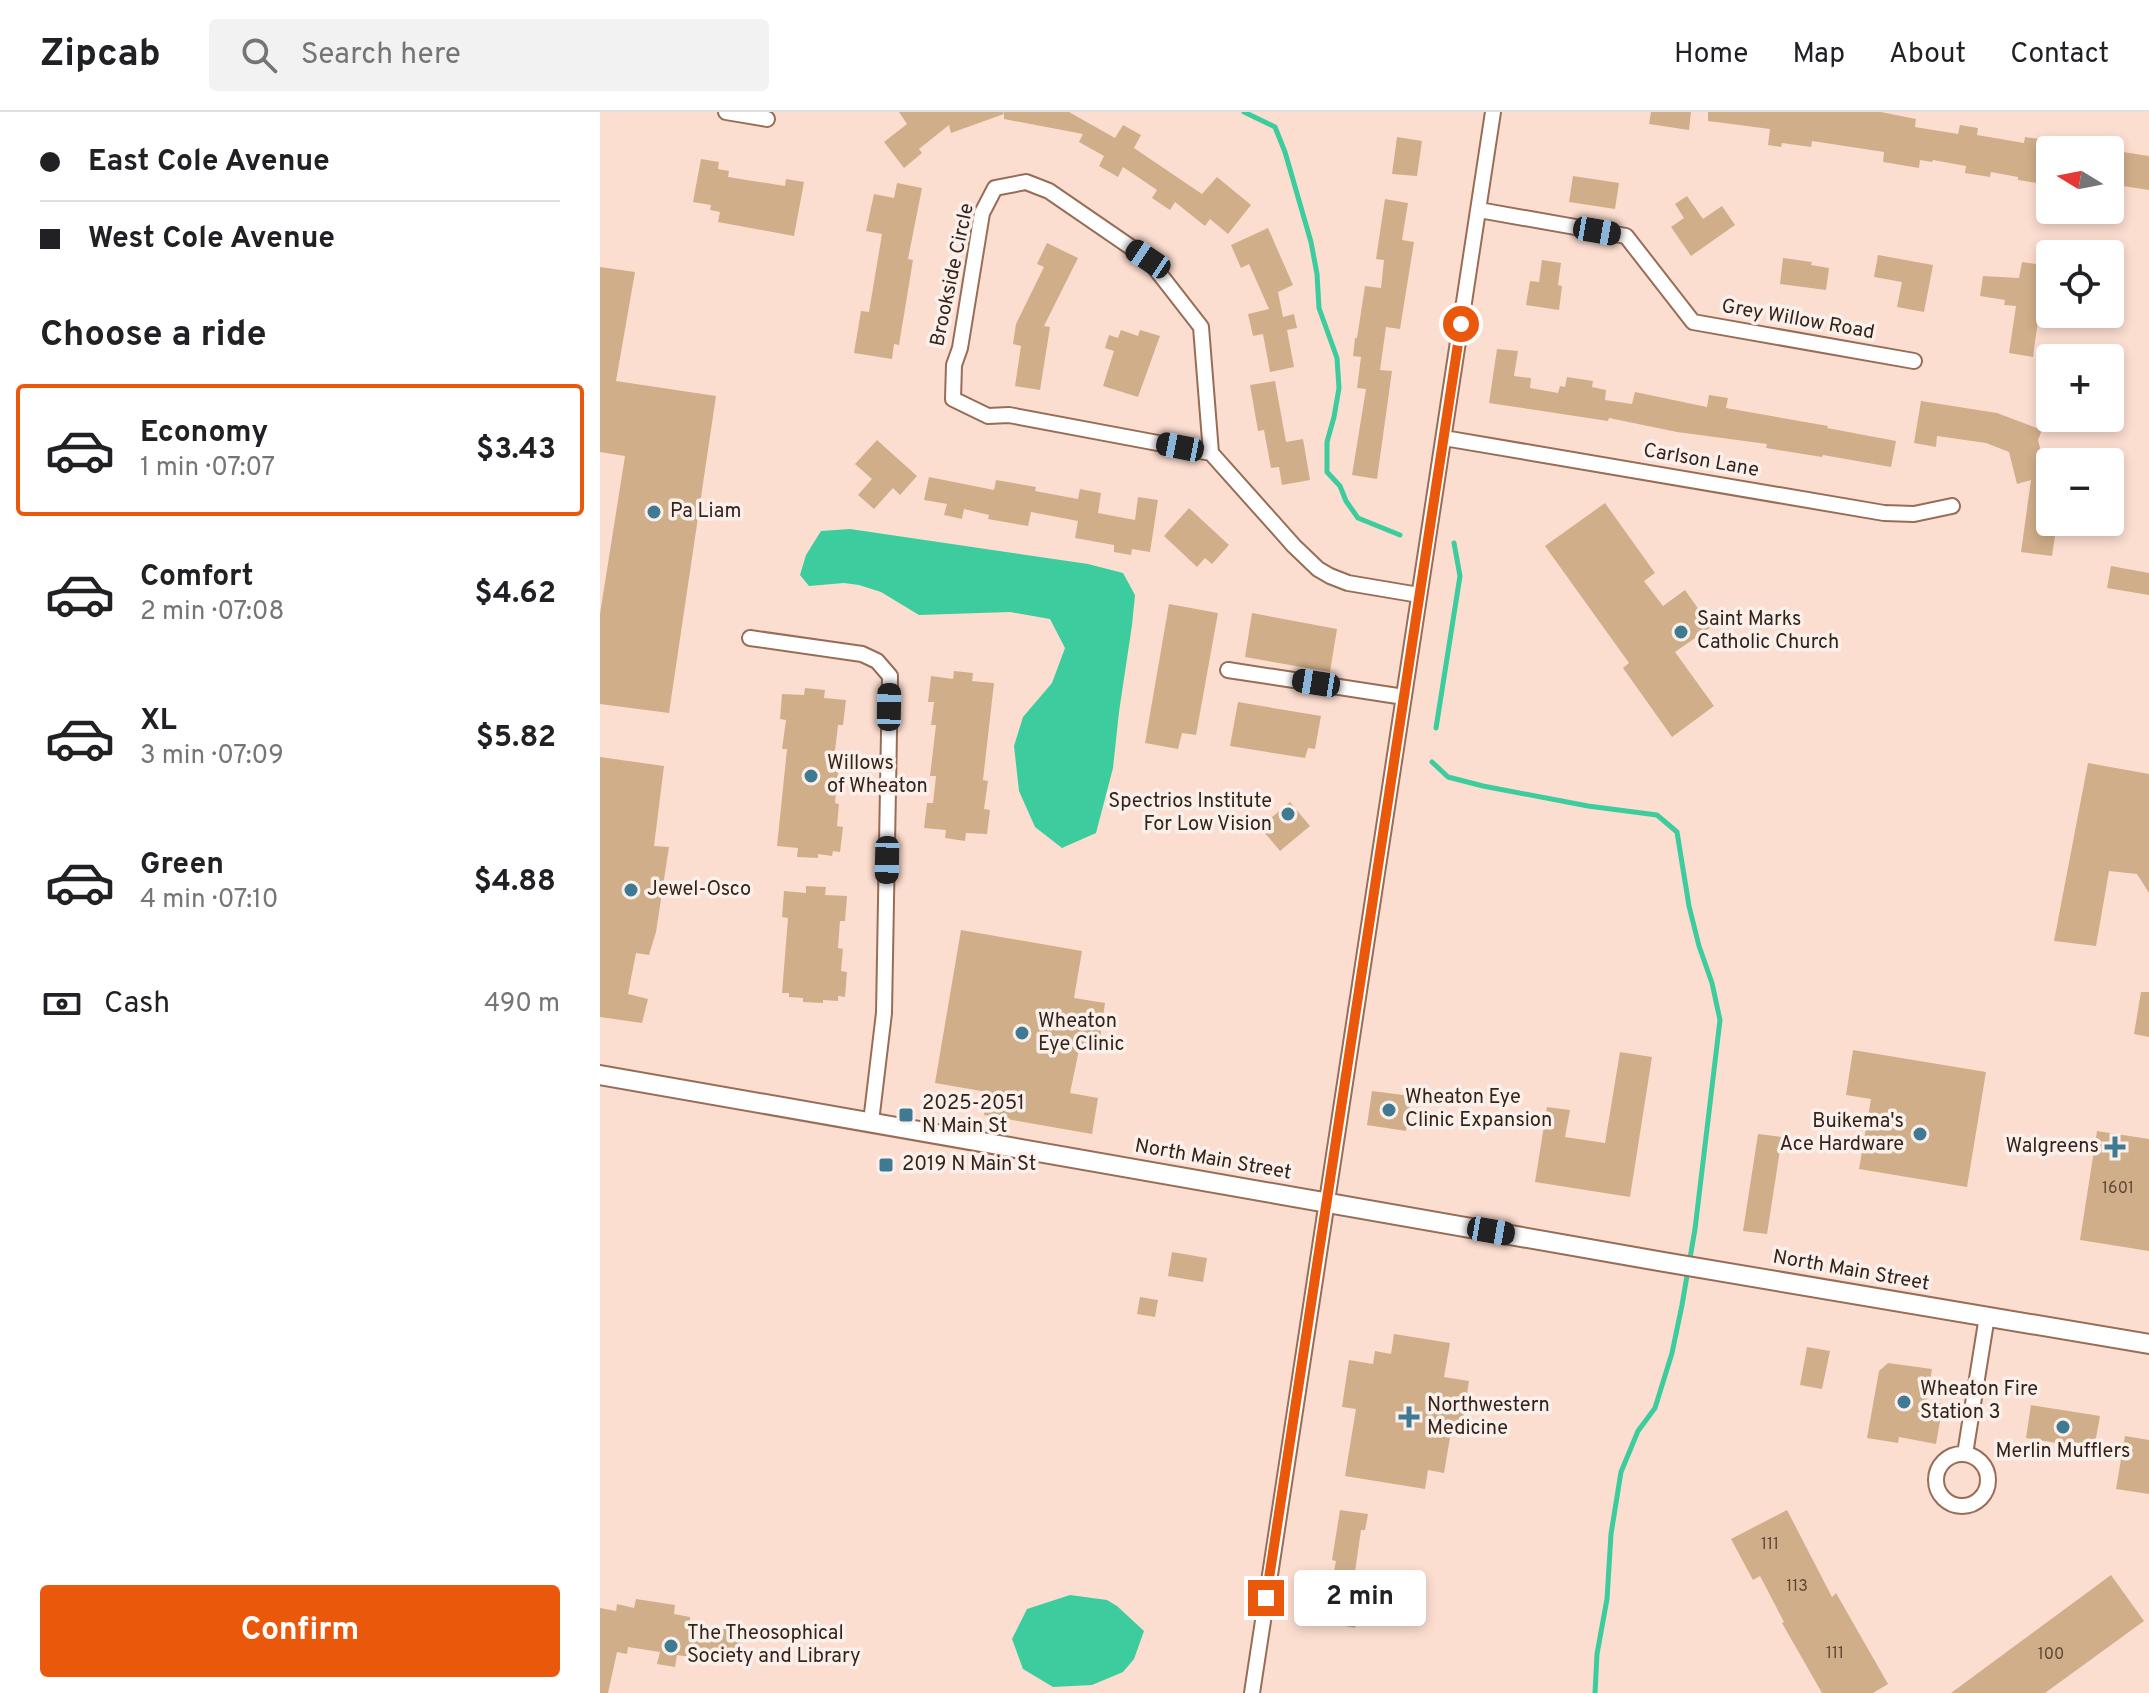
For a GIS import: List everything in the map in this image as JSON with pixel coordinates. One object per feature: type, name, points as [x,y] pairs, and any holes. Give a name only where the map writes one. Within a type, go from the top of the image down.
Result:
[{"type":"street","points":[[726,112],[767,119]]},
{"type":"street","points":[[1252,1693],[1493,112]]},
{"type":"street","name":"Brookside Circle","points":[[1026,182],[1049,191],[1148,259],[1201,327],[1211,453],[1009,415],[988,416],[953,399],[954,365],[960,348],[982,213],[995,188],[1026,182]]},
{"type":"street","name":"Grey Willow Road","points":[[1479,210],[1626,236],[1693,322],[1914,361]]},
{"type":"street","name":"Carlson Lane","points":[[1444,438],[1884,513],[1914,514],[1952,506]]},
{"type":"street","points":[[1211,453],[1318,569],[1348,583],[1419,595]]},
{"type":"street","points":[[750,638],[862,654],[877,661],[890,676],[884,1013],[871,1122]]},
{"type":"street","points":[[1228,670],[1404,697]]},
{"type":"street","name":"North Main Street","points":[[600,1075],[2149,1344]]},
{"type":"street","points":[[1965,1454],[1987,1316]]},
{"type":"shaded area","points":[[850,529],[1088,564],[1123,573],[1135,595],[1132,625],[1113,768],[1096,833],[1062,848],[1035,827],[1019,791],[1014,746],[1023,717],[1052,683],[1065,648],[1050,619],[1010,612],[919,615],[881,592],[859,585],[809,586],[800,575],[806,555],[821,531]]},
{"type":"shaded area","points":[[1070,1595],[1107,1600],[1144,1631],[1134,1659],[1123,1672],[1092,1685],[1053,1687],[1023,1669],[1012,1639],[1027,1609]]},
{"type":"building","points":[[899,112],[1004,114],[951,133],[949,125],[919,149],[922,153],[904,168],[884,142],[907,124]]},
{"type":"building","points":[[1004,112],[1069,112],[1115,138],[1123,125],[1141,135],[1134,148],[1202,194],[1217,177],[1251,205],[1228,234],[1210,219],[1205,226],[1175,202],[1170,210],[1152,198],[1157,190],[1123,167],[1118,177],[1099,166],[1104,156],[1079,142],[1083,134],[1004,119]]},
{"type":"building","points":[[1651,112],[1691,112],[1689,130],[1649,124]]},
{"type":"building","points":[[1708,112],[1881,112],[1916,119],[1915,127],[1958,134],[1960,125],[1978,128],[1977,135],[2024,143],[2025,137],[2036,138],[2036,183],[1991,172],[1990,177],[1965,173],[1966,166],[1933,160],[1920,160],[1919,168],[1883,162],[1884,152],[1812,141],[1811,147],[1782,143],[1781,147],[1768,145],[1770,129],[1708,121]]},
{"type":"building","points":[[1397,137],[1422,141],[1417,176],[1392,174]]},
{"type":"building","points":[[2124,152],[2149,156],[2149,190],[2124,186]]},
{"type":"building","points":[[701,159],[719,162],[718,169],[729,171],[728,177],[785,186],[786,179],[804,182],[794,236],[718,222],[720,212],[710,210],[711,205],[693,202]]},
{"type":"building","points":[[1573,176],[1619,183],[1615,209],[1569,202]]},
{"type":"building","points":[[897,183],[922,188],[908,259],[913,260],[899,345],[894,344],[892,359],[854,353],[861,311],[869,312],[882,234],[866,231],[874,194],[894,198]]},
{"type":"building","points":[[1687,196],[1703,219],[1722,206],[1735,225],[1691,256],[1671,227],[1684,218],[1675,204]]},
{"type":"building","points":[[1385,199],[1408,203],[1402,240],[1414,242],[1400,329],[1386,327],[1380,370],[1392,371],[1377,479],[1352,475],[1366,389],[1357,388],[1361,357],[1353,356],[1365,286],[1381,288],[1384,260],[1376,259]]},
{"type":"building","points":[[1268,228],[1293,285],[1278,292],[1283,317],[1294,314],[1297,328],[1287,330],[1294,367],[1270,372],[1263,334],[1253,336],[1248,314],[1269,309],[1249,264],[1241,268],[1231,245]]},
{"type":"building","points":[[1047,243],[1078,258],[1044,326],[1050,327],[1040,390],[1015,386],[1021,346],[1013,344],[1016,324],[1044,267],[1037,264]]},
{"type":"building","points":[[1878,255],[1933,265],[1924,312],[1897,307],[1902,282],[1874,277]]},
{"type":"building","points":[[1783,258],[1829,268],[1826,290],[1780,284]]},
{"type":"building","points":[[1542,260],[1561,263],[1559,310],[1526,305],[1530,281],[1539,282]]},
{"type":"building","points":[[2022,262],[2036,264],[2037,328],[2033,357],[2009,353],[2016,306],[2004,305],[2005,300],[1980,296],[1983,276],[2019,278]]},
{"type":"building","points":[[600,267],[635,272],[616,381],[716,396],[669,713],[600,704],[600,614],[625,456],[600,452]]},
{"type":"building","points":[[1121,330],[1138,336],[1140,330],[1160,336],[1138,397],[1103,386],[1114,351],[1105,348],[1109,335],[1118,338]]},
{"type":"building","points":[[1497,349],[1518,351],[1514,376],[1531,378],[1530,388],[1558,393],[1560,386],[1565,387],[1567,377],[1593,381],[1592,387],[1606,390],[1605,400],[1632,404],[1635,392],[1707,407],[1709,395],[1728,398],[1726,408],[1896,441],[1891,467],[1766,448],[1767,444],[1677,432],[1609,418],[1608,421],[1489,403]]},
{"type":"building","points":[[1275,381],[1286,442],[1303,439],[1310,480],[1282,485],[1279,467],[1271,468],[1264,430],[1258,431],[1250,385]]},
{"type":"building","points":[[1921,401],[1997,413],[2036,428],[2036,432],[2041,432],[2038,440],[2040,448],[2036,448],[2036,536],[2055,536],[2052,556],[2021,552],[2031,480],[2017,484],[2009,452],[1986,443],[1937,436],[1936,447],[1914,443]]},
{"type":"building","points":[[877,440],[917,476],[900,495],[893,488],[874,509],[858,495],[872,479],[855,464]]},
{"type":"building","points":[[929,477],[994,490],[996,480],[1078,499],[1080,489],[1101,493],[1098,513],[1135,520],[1138,497],[1158,500],[1150,552],[1132,549],[1131,555],[1114,552],[1114,545],[1075,538],[1078,521],[1031,512],[1028,526],[988,519],[989,515],[964,509],[962,519],[944,515],[947,504],[924,500]]},
{"type":"building","points":[[1605,503],[1655,573],[1644,581],[1663,606],[1685,590],[1711,627],[1675,652],[1714,706],[1672,737],[1623,668],[1629,663],[1545,546]]},
{"type":"building","points":[[1189,508],[1229,545],[1212,564],[1205,558],[1197,567],[1164,536]]},
{"type":"building","points":[[2111,566],[2149,573],[2149,595],[2107,588]]},
{"type":"building","points":[[1169,604],[1218,613],[1196,735],[1182,733],[1178,749],[1145,743]]},
{"type":"building","points":[[1252,613],[1337,629],[1330,672],[1245,657]]},
{"type":"building","name":"Willows of Wheaton","points":[[954,671],[973,673],[972,681],[994,683],[983,780],[988,781],[984,809],[990,810],[987,834],[966,833],[965,841],[945,838],[946,830],[924,828],[927,803],[933,803],[936,776],[930,776],[936,725],[931,725],[934,702],[928,702],[931,676],[953,679]]},
{"type":"building","name":"Willows of Wheaton","points":[[805,688],[825,690],[824,698],[846,700],[843,725],[838,725],[835,751],[840,752],[835,803],[839,804],[837,826],[843,827],[840,852],[833,851],[832,856],[818,854],[818,858],[797,857],[798,848],[777,846],[787,749],[782,749],[786,720],[780,719],[782,694],[804,695]]},
{"type":"building","points":[[1238,702],[1321,716],[1315,749],[1308,748],[1305,758],[1230,746]]},
{"type":"building","name":"Jewel-Osco","points":[[600,757],[664,766],[654,846],[669,847],[656,932],[649,955],[636,953],[628,994],[648,999],[642,1023],[600,1017]]},
{"type":"building","points":[[2088,763],[2149,774],[2149,893],[2137,874],[2109,871],[2096,946],[2054,941]]},
{"type":"building","name":"Spectrios Institute For Low Vision","points":[[1290,802],[1310,826],[1280,851],[1260,827]]},
{"type":"building","points":[[806,886],[826,887],[825,895],[847,896],[845,921],[840,921],[838,948],[843,949],[841,971],[847,972],[845,997],[838,996],[838,1001],[803,1002],[803,998],[782,993],[788,918],[782,917],[784,891],[806,893]]},
{"type":"building","name":"Wheaton Eye Clinic","points":[[961,930],[1082,951],[1074,998],[1105,1003],[1098,1053],[1079,1050],[1070,1093],[1098,1098],[1092,1134],[984,1115],[987,1092],[935,1083]]},
{"type":"building","points":[[2141,992],[2149,992],[2149,1037],[2134,1034]]},
{"type":"building","name":"Buikema's Ace Hardware","points":[[1853,1050],[1986,1072],[1967,1187],[1859,1169],[1871,1099],[1846,1095]]},
{"type":"building","points":[[1620,1052],[1652,1057],[1630,1197],[1535,1182],[1547,1107],[1570,1110],[1565,1137],[1605,1143]]},
{"type":"building","name":"Wheaton Eye Clinic Expansion","points":[[1372,1091],[1411,1096],[1406,1131],[1367,1125]]},
{"type":"building","name":"Walgreens","points":[[2097,1131],[2149,1139],[2149,1251],[2080,1240]]},
{"type":"building","points":[[1758,1134],[1782,1137],[1767,1234],[1743,1231]]},
{"type":"building","points":[[1172,1252],[1207,1258],[1203,1282],[1168,1276]]},
{"type":"building","points":[[1140,1297],[1158,1300],[1155,1317],[1137,1314]]},
{"type":"building","name":"Northwestern Medicine","points":[[1394,1334],[1450,1343],[1444,1377],[1469,1381],[1462,1427],[1452,1426],[1444,1473],[1428,1470],[1425,1489],[1345,1476],[1356,1409],[1342,1407],[1349,1360],[1373,1364],[1375,1351],[1391,1354]]},
{"type":"building","points":[[1807,1347],[1830,1351],[1822,1389],[1800,1385]]},
{"type":"building","name":"Wheaton Fire Station 3","points":[[1888,1363],[1932,1369],[1927,1400],[1943,1404],[1936,1444],[1899,1437],[1898,1443],[1867,1438],[1879,1371]]},
{"type":"building","name":"Merlin Mufflers","points":[[2031,1405],[2100,1416],[2094,1449],[2026,1438]]},
{"type":"building","points":[[2125,1436],[2149,1440],[2149,1494],[2116,1489]]},
{"type":"building","points":[[1340,1510],[1368,1514],[1365,1530],[1361,1530],[1354,1579],[1364,1581],[1355,1628],[1324,1622],[1336,1561],[1332,1560]]},
{"type":"building","points":[[1787,1510],[1832,1597],[1836,1593],[1888,1684],[1873,1693],[1822,1693],[1782,1623],[1760,1576],[1753,1580],[1731,1539]]},
{"type":"building","points":[[2111,1575],[2144,1621],[2045,1693],[1951,1693]]},
{"type":"building","name":"The Theosophical Society and Library","points":[[636,1599],[675,1605],[674,1614],[690,1617],[690,1621],[698,1622],[697,1625],[732,1630],[742,1644],[741,1654],[729,1663],[677,1655],[675,1667],[657,1664],[660,1652],[628,1647],[627,1654],[617,1652],[608,1693],[600,1693],[600,1608],[616,1611],[617,1604],[634,1608]]},
{"type":"waterway","points":[[1244,112],[1275,127],[1311,242],[1319,308],[1337,358],[1339,388],[1327,442],[1327,472],[1340,486],[1358,518],[1400,535]]},
{"type":"waterway","points":[[1436,728],[1460,576],[1454,543]]},
{"type":"waterway","points":[[1432,762],[1448,777],[1483,786],[1588,806],[1657,815],[1677,832],[1689,906],[1720,1020],[1695,1229],[1672,1353],[1655,1408],[1638,1431],[1621,1472],[1611,1534],[1607,1599],[1597,1654],[1595,1693]]},
{"type":"place","name":"Pa Liam","points":[[654,512]]},
{"type":"place","name":"Saint Marks Catholic Church","points":[[1681,632]]},
{"type":"place","name":"Willows of Wheaton","points":[[811,776]]},
{"type":"place","name":"Spectrios Institute For Low Vision","points":[[1288,814]]},
{"type":"place","name":"Jewel-Osco","points":[[631,890]]},
{"type":"place","name":"Wheaton Eye Clinic","points":[[1022,1033]]},
{"type":"place","name":"Wheaton Eye Clinic Expansion","points":[[1389,1110]]},
{"type":"place","name":"2025-2051 N Main St","points":[[906,1115]]},
{"type":"place","name":"Buikema's Ace Hardware","points":[[1920,1134]]},
{"type":"place","name":"Walgreens","points":[[2115,1147]]},
{"type":"place","name":"2019 N Main St","points":[[886,1165]]},
{"type":"place","name":"Wheaton Fire Station 3","points":[[1904,1402]]},
{"type":"place","name":"Northwestern Medicine","points":[[1409,1417]]},
{"type":"place","name":"Merlin Mufflers","points":[[2063,1427]]},
{"type":"place","name":"The Theosophical Society and Library","points":[[671,1646]]},
{"type":"route","points":[[1266,1598],[1461,324]]}]
